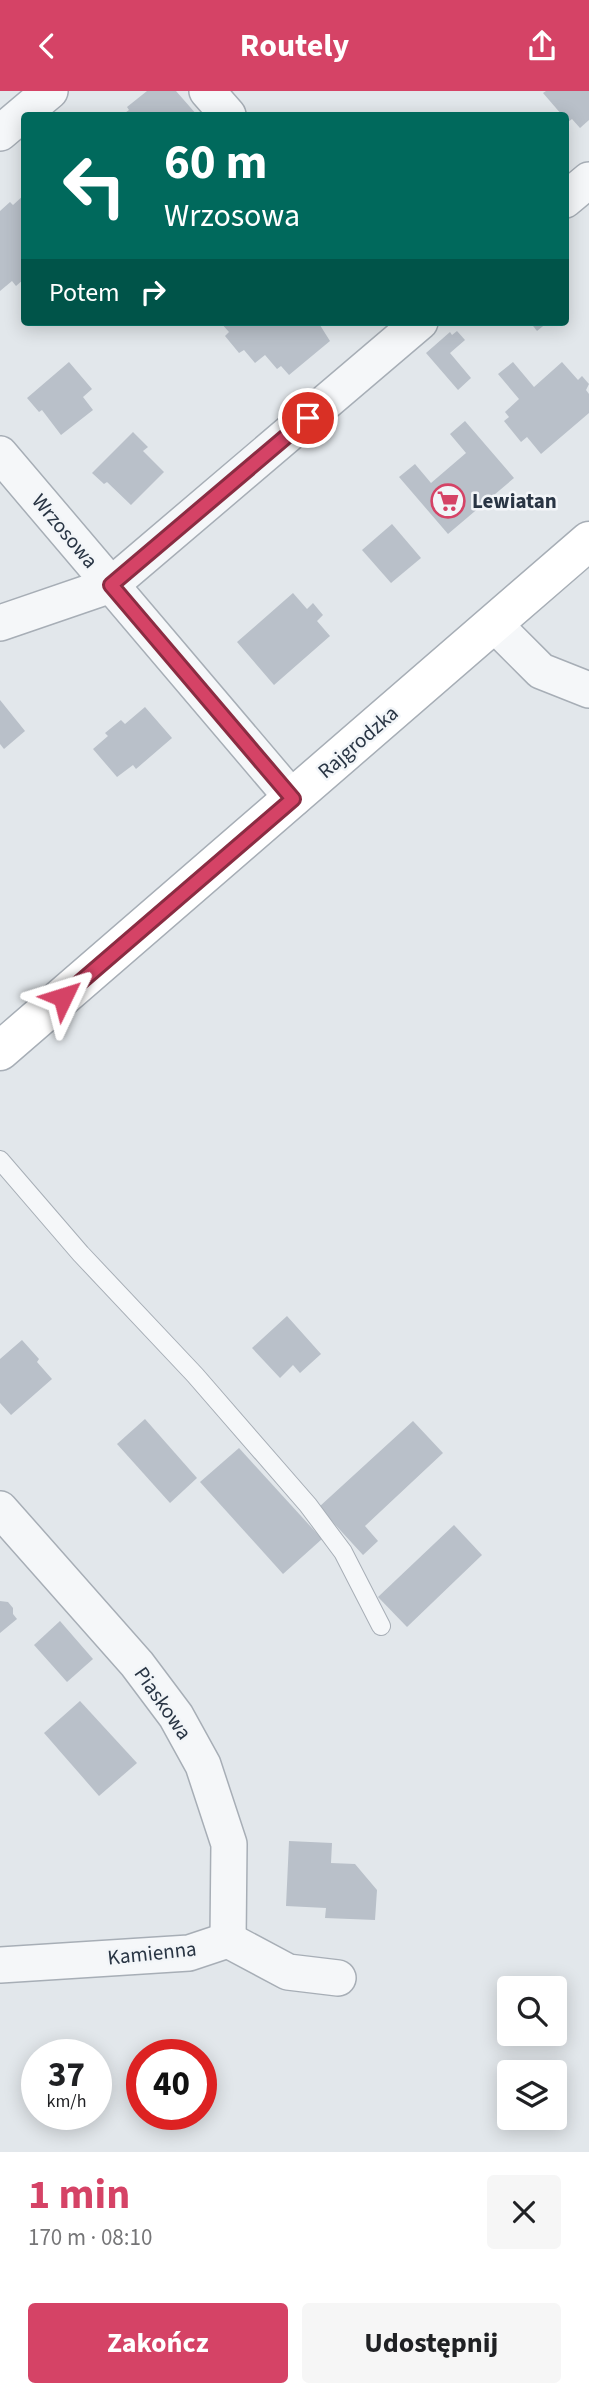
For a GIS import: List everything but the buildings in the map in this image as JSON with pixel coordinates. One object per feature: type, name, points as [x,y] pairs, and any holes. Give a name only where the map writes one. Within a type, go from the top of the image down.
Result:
[{"type":"street","points":[[25,112],[50,91]]},
{"type":"street","points":[[207,91],[225,112]]},
{"type":"street","points":[[0,133],[21,115]]},
{"type":"street","points":[[569,197],[589,180]]},
{"type":"street","points":[[0,623],[111,585],[409,326]]},
{"type":"street","name":"Wrzosowa","points":[[0,454],[293,799]]},
{"type":"street","name":"Rajgrodzka","points":[[0,1051],[589,541]]},
{"type":"street","points":[[494,624],[541,671],[589,690]]},
{"type":"street","name":"Piaskowa","points":[[0,1510],[137,1664],[176,1716],[203,1765],[229,1844],[228,1940]]},
{"type":"street","points":[[228,1940],[288,1972],[338,1977]]},
{"type":"street","name":"Kamienna","points":[[0,1965],[189,1953],[228,1940]]},
{"type":"lane","points":[[0,1160],[81,1254],[195,1375],[308,1505],[343,1552],[381,1626]]},
{"type":"place","name":"Lewiatan","points":[[448,501]]},
{"type":"route","points":[[63,997],[293,799],[111,585],[308,418]]}]
